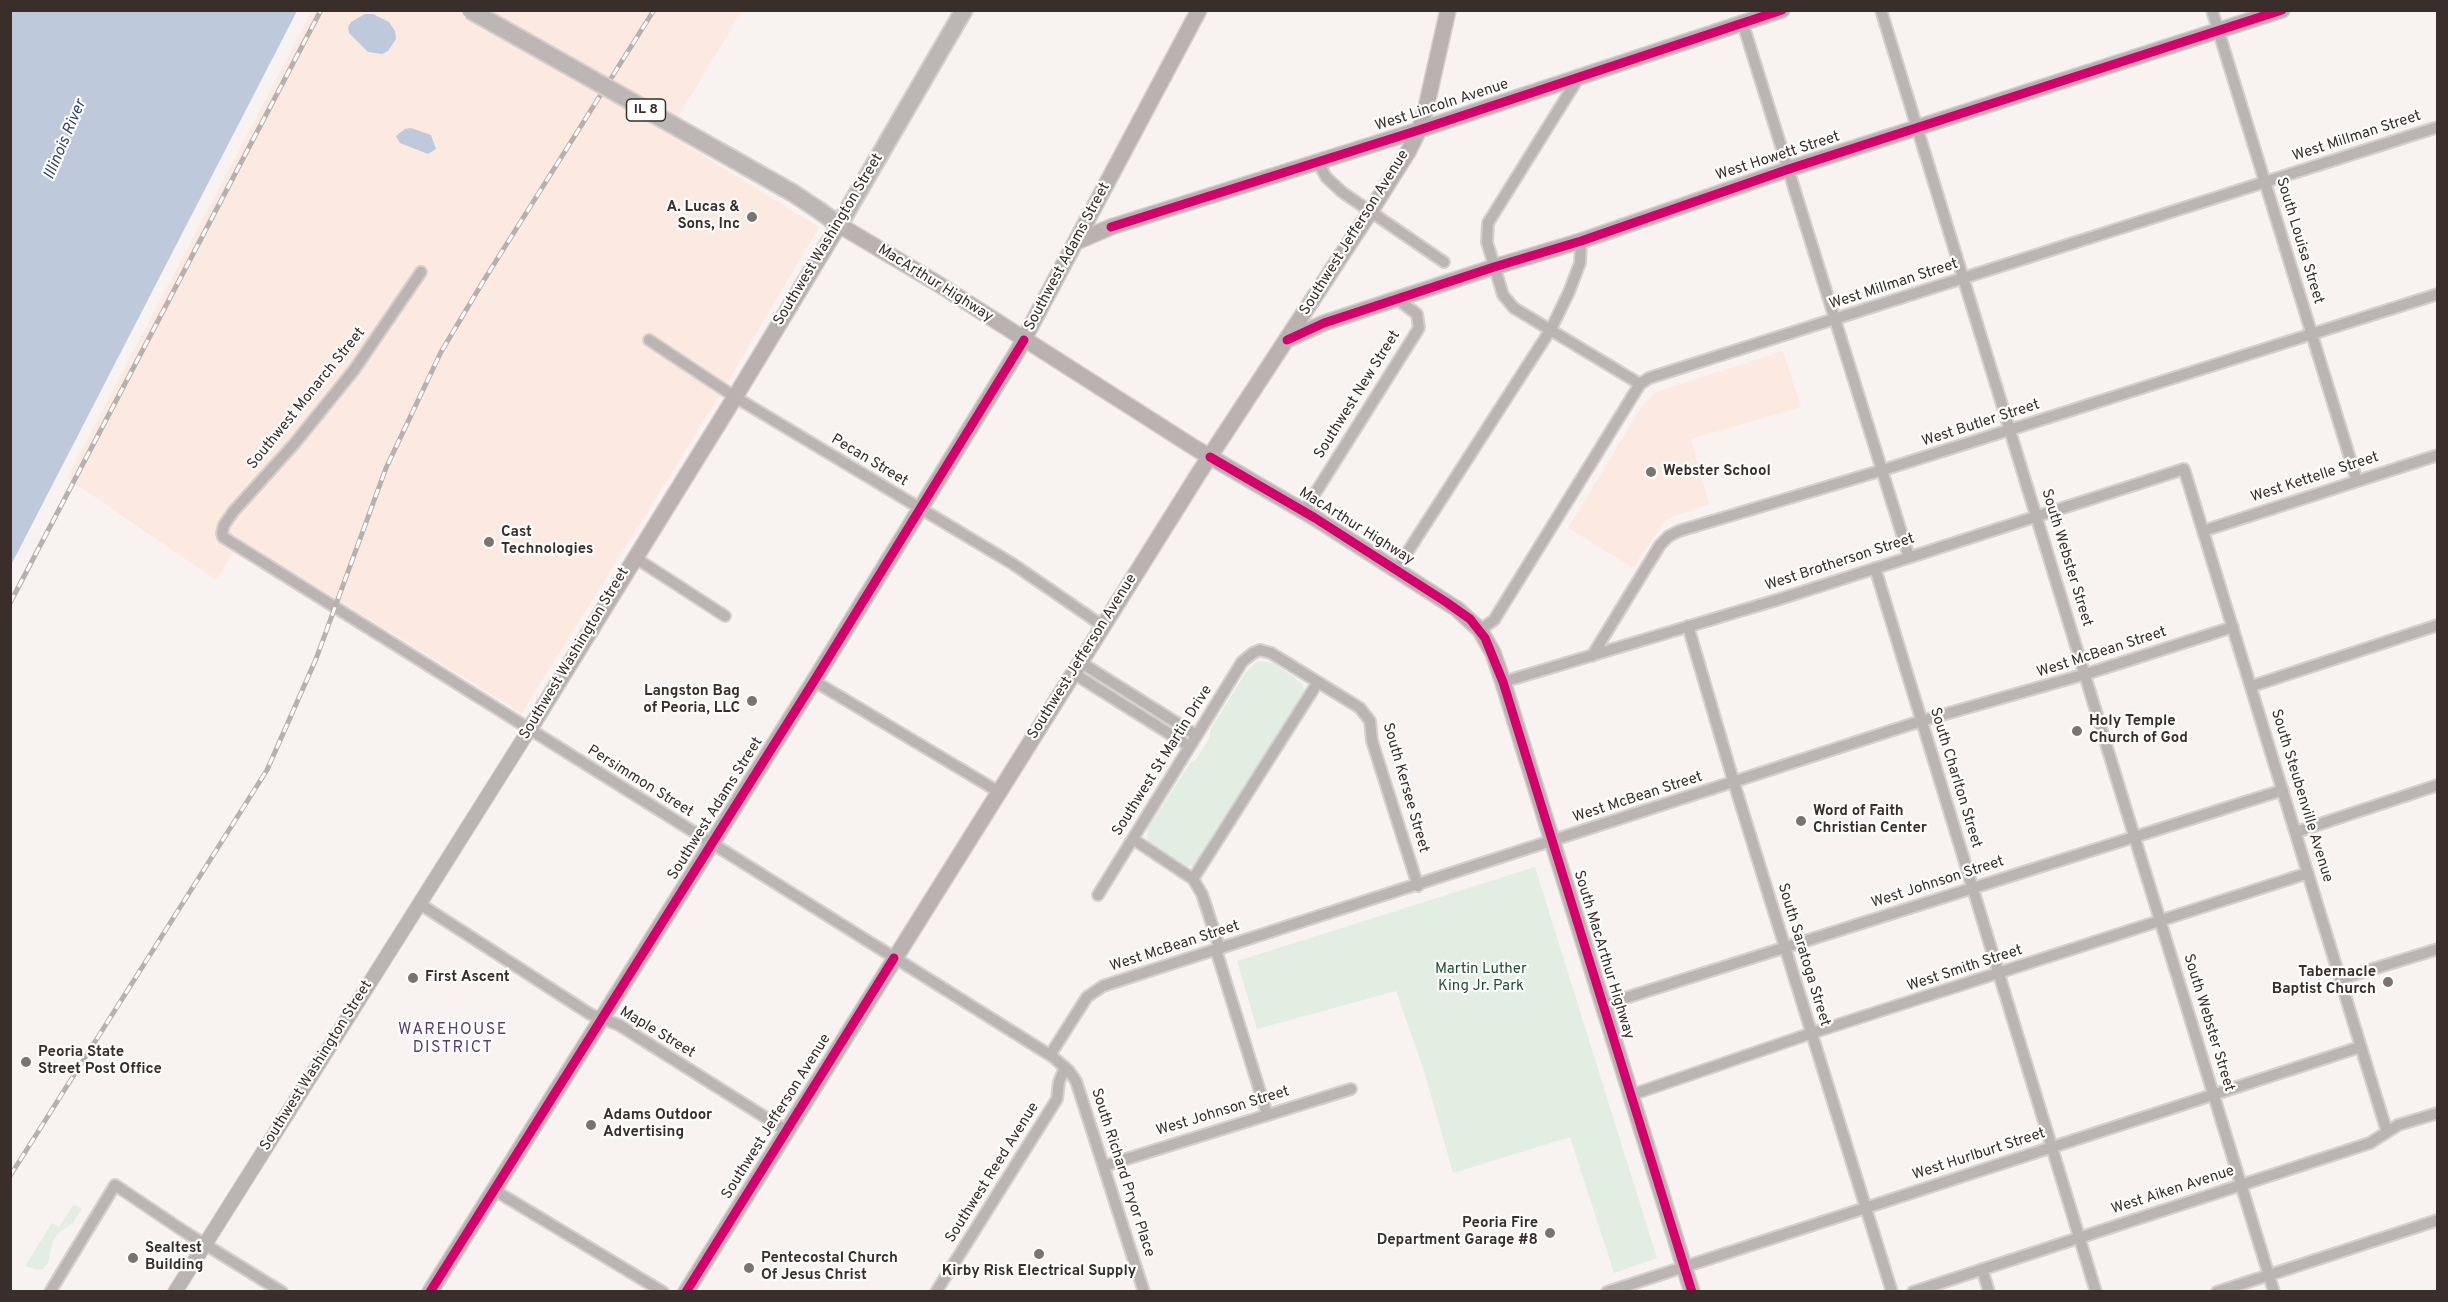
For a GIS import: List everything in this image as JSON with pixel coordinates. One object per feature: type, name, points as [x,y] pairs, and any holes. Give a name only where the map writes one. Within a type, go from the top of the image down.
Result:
[{"type":"main road","name":"MacArthur Highway","points":[[470,10],[794,194],[839,225],[1210,457],[1304,511],[1457,609],[1480,630]]},
{"type":"main road","name":"Southwest Washington Street","points":[[528,730],[735,397],[839,225],[964,10]]},
{"type":"main road","name":"Southwest Adams Street","points":[[430,1292],[921,510],[1024,340],[1199,10]]},
{"type":"main road","name":"Southwest Jefferson Avenue","points":[[686,1292],[1103,626],[1370,212],[1419,130],[1448,10]]},
{"type":"main road","name":"West Lincoln Avenue","points":[[1076,242],[1110,227],[1419,130],[1782,10]]},
{"type":"main road","name":"West Howett Street","points":[[1287,340],[1324,323],[1581,241],[1789,169],[2282,10]]},
{"type":"main road","name":"South MacArthur Highway","points":[[1480,630],[1493,653],[1503,682],[1692,1292]]},
{"type":"street","name":"South Webster Street","points":[[1881,10],[2274,1292]]},
{"type":"street","name":"South Louisa Street","points":[[2212,10],[2357,480]]},
{"type":"street","points":[[1743,24],[1909,557]]},
{"type":"street","points":[[1480,630],[1494,620],[1640,384],[1514,308],[1503,296],[1487,242],[1488,223],[1579,77]]},
{"type":"street","name":"West Millman Street","points":[[1640,384],[1662,373],[2438,127]]},
{"type":"street","points":[[1318,162],[1326,177],[1338,189],[1443,262]]},
{"type":"street","points":[[1396,570],[1551,329],[1580,263],[1581,241]]},
{"type":"street","name":"Southwest Monarch Street","points":[[229,541],[223,537],[222,533],[232,512],[295,444],[354,370],[421,273]]},
{"type":"street","name":"West Butler Street","points":[[1592,656],[1660,545],[1669,536],[1707,521],[1883,471],[2438,294]]},
{"type":"street","name":"Southwest New Street","points":[[1304,511],[1419,328],[1418,314],[1398,300]]},
{"type":"street","name":"Pecan Street","points":[[649,340],[735,397],[1013,564],[1103,626]]},
{"type":"street","name":"West Kettelle Street","points":[[2203,531],[2438,455]]},
{"type":"street","name":"West Brotherson Street","points":[[1503,682],[1875,568],[2184,469]]},
{"type":"street","name":"South Steubenville Avenue","points":[[2184,469],[2387,1132]]},
{"type":"street","name":"Persimmon Street","points":[[229,541],[711,845],[1050,1055],[1065,1067]]},
{"type":"street","points":[[634,557],[725,616]]},
{"type":"street","name":"South Charlton Street","points":[[1875,568],[2096,1292]]},
{"type":"street","points":[[2252,686],[2438,625]]},
{"type":"street","name":"South Saratoga Street","points":[[1688,626],[1734,783],[1892,1292]]},
{"type":"street","name":"West McBean Street","points":[[1050,1055],[1087,998],[1104,986],[1922,721],[2086,674],[2233,627]]},
{"type":"street","name":"South Kersee Street","points":[[1260,650],[1271,653],[1360,708],[1370,721],[1372,741],[1418,886]]},
{"type":"street","name":"Southwest St Martin Drive","points":[[1098,895],[1242,662],[1260,650]]},
{"type":"street","points":[[1077,668],[1196,735]]},
{"type":"street","points":[[1077,668],[1190,746]]},
{"type":"street","points":[[814,681],[999,792]]},
{"type":"street","points":[[1193,879],[1318,682]]},
{"type":"street","name":"Southwest Washington Street","points":[[175,1292],[528,730]]},
{"type":"street","points":[[2296,832],[2438,786]]},
{"type":"street","name":"West Johnson Street","points":[[1603,1005],[2283,790]]},
{"type":"street","points":[[1133,839],[1193,879],[1202,894],[1267,1114]]},
{"type":"street","name":"West Smith Street","points":[[1631,1095],[1812,1033],[2308,873]]},
{"type":"street","name":"Maple Street","points":[[420,904],[590,1014],[619,1025],[787,1131]]},
{"type":"street","points":[[2340,980],[2438,949]]},
{"type":"street","name":"West Hurlburt Street","points":[[1607,1292],[2360,1047]]},
{"type":"street","name":"South Richard Pryor Place","points":[[1065,1067],[1076,1081],[1144,1292]]},
{"type":"street","name":"Southwest Reed Avenue","points":[[936,1292],[1057,1099],[1059,1082],[1065,1067]]},
{"type":"street","name":"West Johnson Street","points":[[1104,1166],[1351,1089]]},
{"type":"street","name":"West Aiken Avenue","points":[[1914,1292],[2370,1143],[2403,1123],[2438,1113]]},
{"type":"street","points":[[50,1292],[116,1185],[282,1292]]},
{"type":"street","points":[[494,1190],[663,1292]]},
{"type":"street","points":[[2217,1292],[2438,1220]]},
{"type":"street","points":[[1982,1269],[1989,1292]]},
{"type":"shaded area","points":[[312,11],[742,11],[668,134],[819,227],[720,395],[522,713],[241,540],[216,580],[67,478]]},
{"type":"shaded area","name":"Webster School","points":[[1783,351],[1801,407],[1691,439],[1709,504],[1666,519],[1633,568],[1568,528],[1640,409],[1654,393]]},
{"type":"green space","points":[[1258,661],[1273,663],[1295,678],[1303,685],[1304,694],[1270,745],[1270,751],[1233,809],[1227,812],[1204,849],[1199,863],[1184,866],[1152,847],[1147,838],[1148,828],[1190,763],[1196,760],[1210,737],[1210,730],[1246,672]]},
{"type":"green space","name":"Martin Luther King Jr. Park","points":[[1535,867],[1657,1258],[1614,1273],[1570,1137],[1453,1173],[1423,1068],[1396,991],[1257,1029],[1237,961]]},
{"type":"green space","points":[[74,1204],[82,1209],[73,1223],[60,1232],[53,1241],[48,1263],[43,1269],[37,1270],[25,1266],[52,1223],[59,1227]]},
{"type":"water","name":"Illinois River","points":[[10,11],[297,11],[11,565]]},
{"type":"water","points":[[365,14],[373,14],[389,22],[395,31],[396,39],[388,51],[382,54],[368,52],[349,33],[348,27],[351,22]]},
{"type":"water","points":[[411,128],[431,135],[436,149],[428,154],[400,143],[396,136],[405,129]]},
{"type":"railway","points":[[10,603],[321,10]]},
{"type":"railway","points":[[10,1176],[267,770],[316,659],[386,468],[441,352],[654,10]]},
{"type":"cycle path","points":[[1111,227],[1419,130],[1782,10]]},
{"type":"cycle path","points":[[1287,340],[1324,323],[1581,241],[1789,169],[2282,10]]},
{"type":"cycle path","points":[[430,1292],[814,681],[1024,340]]},
{"type":"cycle path","points":[[1210,457],[1315,518],[1446,602],[1470,619],[1485,638],[1503,682],[1692,1292]]},
{"type":"cycle path","points":[[686,1292],[894,958]]},
{"type":"place","name":"A. Lucas & Sons, Inc","points":[[752,217]]},
{"type":"place","name":"Webster School","points":[[1651,472]]},
{"type":"place","name":"Cast Technologies","points":[[489,542]]},
{"type":"place","name":"Langston Bag of Peoria, LLC","points":[[752,701]]},
{"type":"place","name":"Holy Temple Church of God","points":[[2077,731]]},
{"type":"place","name":"Word of Faith Christian Center","points":[[1801,821]]},
{"type":"place","name":"First Ascent","points":[[413,978]]},
{"type":"place","name":"Tabernacle Baptist Church","points":[[2388,982]]},
{"type":"place","name":"Peoria State Street Post Office","points":[[26,1062]]},
{"type":"place","name":"Adams Outdoor Advertising","points":[[591,1125]]},
{"type":"place","name":"Peoria Fire Department Garage #8","points":[[1550,1233]]},
{"type":"place","name":"Kirby Risk Electrical Supply","points":[[1039,1254]]},
{"type":"place","name":"Sealtest Building","points":[[133,1258]]},
{"type":"place","name":"Pentecostal Church Of Jesus Christ","points":[[749,1268]]},
{"type":"district","name":"WAREHOUSE DISTRICT","points":[[453,1040]]}]
